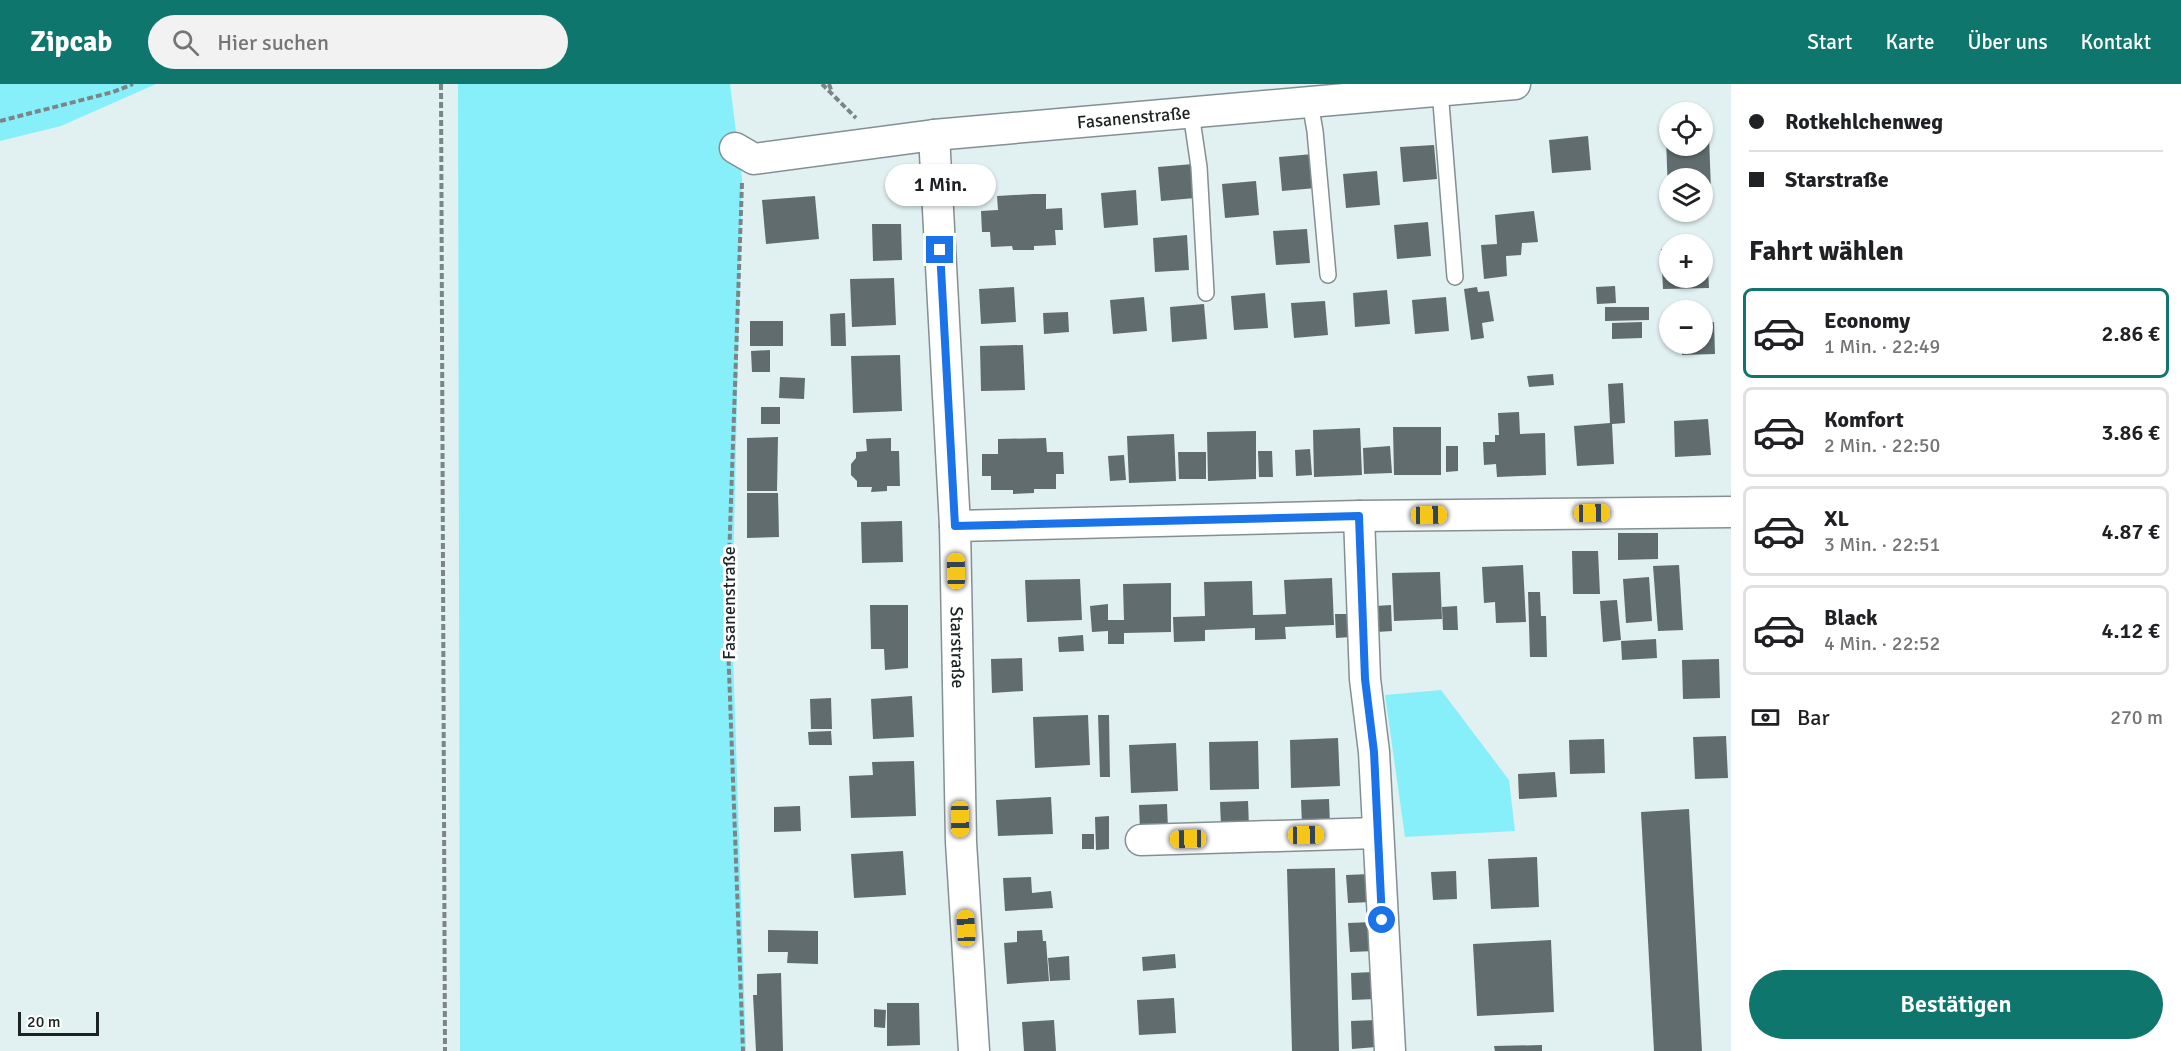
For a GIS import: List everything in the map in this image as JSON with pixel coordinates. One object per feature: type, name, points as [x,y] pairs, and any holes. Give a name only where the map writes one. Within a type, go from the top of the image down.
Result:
[{"type":"street","name":"Fasanenstraße","points":[[744,154],[1515,84]]},
{"type":"street","name":"Starstraße","points":[[934,135],[955,526],[961,842],[974,1051]]},
{"type":"street","points":[[955,526],[1359,516],[1731,512]]},
{"type":"street","points":[[1359,516],[1365,679],[1374,752],[1390,1051]]},
{"type":"street","points":[[1141,840],[1377,833]]},
{"type":"lane","points":[[1440,90],[1455,277]]},
{"type":"lane","points":[[1310,103],[1315,131],[1328,274]]},
{"type":"lane","points":[[1191,113],[1199,167],[1206,293]]},
{"type":"path","points":[[0,121],[113,92],[133,84]]},
{"type":"path","points":[[441,84],[445,1051]]},
{"type":"path","points":[[822,84],[832,94],[829,84]]},
{"type":"path","name":"Fasanenstraße","points":[[743,1051],[727,617],[744,154]]},
{"type":"shaded area","points":[[0,84],[156,84],[61,126],[0,141]]},
{"type":"shaded area","points":[[458,84],[730,84],[742,179],[732,622],[746,1051],[460,1051]]},
{"type":"shaded area","points":[[1441,690],[1509,780],[1515,831],[1405,837],[1385,695]]},
{"type":"building","points":[[1588,136],[1591,170],[1552,173],[1549,140]]},
{"type":"building","points":[[1434,145],[1437,179],[1403,182],[1400,147]]},
{"type":"building","points":[[1313,154],[1316,188],[1282,191],[1279,157]]},
{"type":"building","points":[[1667,156],[1710,156],[1710,168],[1667,168]]},
{"type":"building","points":[[1193,164],[1195,198],[1161,201],[1158,167]]},
{"type":"building","points":[[1377,171],[1380,205],[1346,208],[1343,174]]},
{"type":"building","points":[[1256,181],[1259,215],[1225,218],[1222,184]]},
{"type":"building","points":[[1136,190],[1138,225],[1104,228],[1101,193]]},
{"type":"building","points":[[1046,194],[1046,209],[1062,208],[1063,230],[1055,230],[1056,245],[1034,246],[1034,250],[1013,250],[1012,246],[991,247],[990,232],[982,232],[981,211],[998,210],[997,196]]},
{"type":"building","points":[[815,196],[819,239],[766,244],[762,200]]},
{"type":"building","points":[[1534,211],[1538,242],[1522,243],[1521,255],[1506,256],[1507,276],[1484,279],[1481,245],[1497,244],[1495,215]]},
{"type":"building","points":[[1428,222],[1431,256],[1397,259],[1394,225]]},
{"type":"building","points":[[872,224],[901,224],[902,260],[873,261]]},
{"type":"building","points":[[1307,229],[1310,263],[1276,265],[1273,231]]},
{"type":"building","points":[[1187,235],[1189,270],[1155,272],[1153,238]]},
{"type":"building","points":[[894,278],[896,325],[852,327],[850,279]]},
{"type":"building","points":[[1615,286],[1616,303],[1597,304],[1596,287]]},
{"type":"building","points":[[1014,287],[1016,322],[981,324],[979,289]]},
{"type":"building","points":[[1477,287],[1478,292],[1489,291],[1494,321],[1482,323],[1484,338],[1471,340],[1464,289]]},
{"type":"building","points":[[1663,288],[1709,288],[1663,289]]},
{"type":"building","points":[[1387,290],[1390,324],[1355,327],[1353,293]]},
{"type":"building","points":[[1265,293],[1268,328],[1234,330],[1231,296]]},
{"type":"building","points":[[1144,297],[1147,331],[1113,334],[1110,300]]},
{"type":"building","points":[[1446,297],[1449,331],[1415,334],[1412,300]]},
{"type":"building","points":[[1325,301],[1328,335],[1294,338],[1291,303]]},
{"type":"building","points":[[1204,304],[1207,339],[1172,342],[1170,307]]},
{"type":"building","points":[[1605,307],[1649,307],[1649,320],[1605,321]]},
{"type":"building","points":[[1068,312],[1069,332],[1044,334],[1043,313]]},
{"type":"building","points":[[845,313],[846,346],[831,346],[830,314]]},
{"type":"building","points":[[750,321],[783,321],[783,346],[750,346]]},
{"type":"building","points":[[1642,322],[1642,338],[1612,339],[1612,323]]},
{"type":"building","points":[[1713,322],[1715,354],[1682,355],[1713,354]]},
{"type":"building","points":[[1023,345],[1025,390],[981,391],[980,346]]},
{"type":"building","points":[[770,350],[770,372],[752,372],[751,351]]},
{"type":"building","points":[[900,355],[902,411],[853,413],[851,356]]},
{"type":"building","points":[[1553,374],[1554,385],[1529,387],[1527,376]]},
{"type":"building","points":[[780,377],[805,378],[804,399],[779,398]]},
{"type":"building","points":[[1623,383],[1625,423],[1612,424],[1614,464],[1577,466],[1574,426],[1610,423],[1608,384]]},
{"type":"building","points":[[761,407],[780,407],[780,424],[761,424]]},
{"type":"building","points":[[1519,412],[1520,434],[1545,433],[1546,475],[1497,477],[1496,464],[1484,465],[1483,442],[1495,442],[1495,435],[1499,435],[1498,413]]},
{"type":"building","points":[[1708,419],[1711,455],[1675,457],[1674,421]]},
{"type":"building","points":[[1393,427],[1441,427],[1441,475],[1394,475]]},
{"type":"building","points":[[1360,428],[1362,475],[1314,477],[1313,430]]},
{"type":"building","points":[[1256,431],[1256,479],[1208,481],[1207,432]]},
{"type":"building","points":[[1174,434],[1176,481],[1129,483],[1127,436]]},
{"type":"building","points":[[778,437],[777,491],[747,491],[747,438]]},
{"type":"building","points":[[891,438],[891,451],[899,451],[900,486],[887,486],[887,491],[871,492],[872,487],[857,487],[857,481],[851,475],[851,464],[856,458],[856,452],[867,451],[866,439]]},
{"type":"building","points":[[1046,438],[1047,452],[1063,452],[1064,474],[1056,474],[1056,489],[1034,489],[1034,493],[1013,494],[1013,490],[991,490],[991,476],[982,476],[982,454],[998,454],[998,439]]},
{"type":"building","points":[[1390,446],[1392,473],[1364,474],[1363,448]]},
{"type":"building","points":[[1446,446],[1458,446],[1458,471],[1446,472]]},
{"type":"building","points":[[1310,449],[1312,475],[1296,476],[1295,450]]},
{"type":"building","points":[[1258,451],[1272,451],[1273,477],[1259,477]]},
{"type":"building","points":[[1178,452],[1206,452],[1206,479],[1179,479]]},
{"type":"building","points":[[1124,455],[1126,480],[1110,481],[1108,456]]},
{"type":"building","points":[[747,493],[778,493],[779,537],[747,538]]},
{"type":"building","points":[[902,521],[903,562],[862,563],[861,522]]},
{"type":"building","points":[[1618,533],[1658,533],[1658,559],[1618,560]]},
{"type":"building","points":[[1572,551],[1598,551],[1600,594],[1573,594]]},
{"type":"building","points":[[1523,565],[1526,622],[1496,623],[1495,602],[1484,603],[1482,567]]},
{"type":"building","points":[[1679,565],[1683,630],[1658,631],[1653,566]]},
{"type":"building","points":[[1440,572],[1442,619],[1394,621],[1392,573]]},
{"type":"building","points":[[1649,577],[1652,621],[1626,623],[1623,579]]},
{"type":"building","points":[[1332,578],[1334,625],[1285,627],[1286,639],[1255,640],[1255,628],[1205,630],[1205,641],[1174,642],[1173,617],[1205,616],[1204,582],[1252,581],[1253,615],[1286,614],[1284,580]]},
{"type":"building","points":[[1080,579],[1082,620],[1027,622],[1025,580]]},
{"type":"building","points":[[1171,583],[1171,632],[1124,633],[1124,644],[1108,644],[1108,631],[1092,632],[1090,606],[1108,604],[1108,620],[1124,620],[1123,584]]},
{"type":"building","points":[[1528,592],[1540,592],[1541,616],[1546,616],[1547,657],[1530,657]]},
{"type":"building","points":[[1617,600],[1621,640],[1603,642],[1600,601]]},
{"type":"building","points":[[870,605],[908,605],[908,668],[885,670],[884,649],[871,649]]},
{"type":"building","points":[[1391,605],[1392,631],[1377,632],[1376,606]]},
{"type":"building","points":[[1457,606],[1458,630],[1443,630],[1442,607]]},
{"type":"building","points":[[1335,614],[1349,614],[1351,637],[1336,638]]},
{"type":"building","points":[[1083,635],[1084,651],[1059,652],[1058,637]]},
{"type":"building","points":[[1656,639],[1657,658],[1622,660],[1621,641]]},
{"type":"building","points":[[1022,658],[1023,691],[992,693],[991,659]]},
{"type":"building","points":[[1719,659],[1720,698],[1683,699],[1682,660]]},
{"type":"building","points":[[912,696],[914,737],[873,739],[871,699]]},
{"type":"building","points":[[831,698],[832,729],[811,729],[810,699]]},
{"type":"building","points":[[1088,715],[1090,765],[1035,768],[1033,717]]},
{"type":"building","points":[[1098,715],[1109,715],[1110,777],[1100,777]]},
{"type":"building","points":[[831,731],[832,745],[809,745],[808,732]]},
{"type":"building","points":[[1726,736],[1728,778],[1695,779],[1693,737]]},
{"type":"building","points":[[1338,738],[1340,786],[1291,788],[1290,740]]},
{"type":"building","points":[[1604,739],[1605,773],[1570,774],[1569,740]]},
{"type":"building","points":[[1258,741],[1259,789],[1210,790],[1209,742]]},
{"type":"building","points":[[1176,743],[1178,791],[1131,793],[1129,745]]},
{"type":"building","points":[[914,761],[916,816],[851,818],[849,776],[873,775],[872,762]]},
{"type":"building","points":[[1555,772],[1557,797],[1519,799],[1518,774]]},
{"type":"building","points":[[1051,797],[1053,834],[998,836],[996,800]]},
{"type":"building","points":[[1329,799],[1330,825],[1302,825],[1301,800]]},
{"type":"building","points":[[1248,801],[1249,827],[1221,827],[1220,802]]},
{"type":"building","points":[[1167,804],[1168,830],[1140,830],[1139,805]]},
{"type":"building","points":[[800,806],[801,831],[774,832],[774,807]]},
{"type":"building","points":[[1689,809],[1702,1051],[1654,1051],[1641,812]]},
{"type":"building","points":[[1109,816],[1109,849],[1096,850],[1095,817]]},
{"type":"building","points":[[1082,834],[1094,834],[1094,849],[1082,849]]},
{"type":"building","points":[[903,851],[906,895],[854,898],[851,854]]},
{"type":"building","points":[[1537,857],[1539,907],[1491,909],[1488,859]]},
{"type":"building","points":[[1335,868],[1339,1051],[1292,1051],[1287,869]]},
{"type":"building","points":[[1456,871],[1457,899],[1433,900],[1431,872]]},
{"type":"building","points":[[1371,874],[1372,902],[1348,903],[1346,875]]},
{"type":"building","points":[[1031,877],[1032,893],[1051,891],[1053,908],[1005,911],[1003,878]]},
{"type":"building","points":[[1373,922],[1375,951],[1350,952],[1348,923]]},
{"type":"building","points":[[768,930],[818,931],[818,964],[787,963],[788,952],[768,952]]},
{"type":"building","points":[[1042,930],[1043,941],[1046,941],[1049,981],[1007,984],[1004,943],[1017,942],[1017,931]]},
{"type":"building","points":[[1551,940],[1554,1012],[1477,1016],[1473,944]]},
{"type":"building","points":[[1175,954],[1176,968],[1143,971],[1142,957]]},
{"type":"building","points":[[1069,956],[1070,980],[1050,981],[1048,958]]},
{"type":"building","points":[[1374,972],[1375,999],[1352,1000],[1351,973]]},
{"type":"building","points":[[781,973],[783,1051],[756,1051],[753,995],[757,995],[757,974]]},
{"type":"building","points":[[1174,998],[1176,1033],[1139,1035],[1137,1000]]},
{"type":"building","points":[[887,1003],[919,1003],[920,1045],[887,1046]]},
{"type":"building","points":[[874,1009],[886,1010],[885,1028],[874,1027]]},
{"type":"building","points":[[1054,1020],[1056,1051],[1024,1051],[1022,1022]]},
{"type":"building","points":[[1375,1020],[1376,1047],[1352,1049],[1351,1021]]},
{"type":"building","points":[[1542,1045],[1542,1051],[1495,1051],[1494,1046]]},
{"type":"route","points":[[940,250],[955,526],[1359,516],[1365,679],[1374,752],[1382,920]]}]
